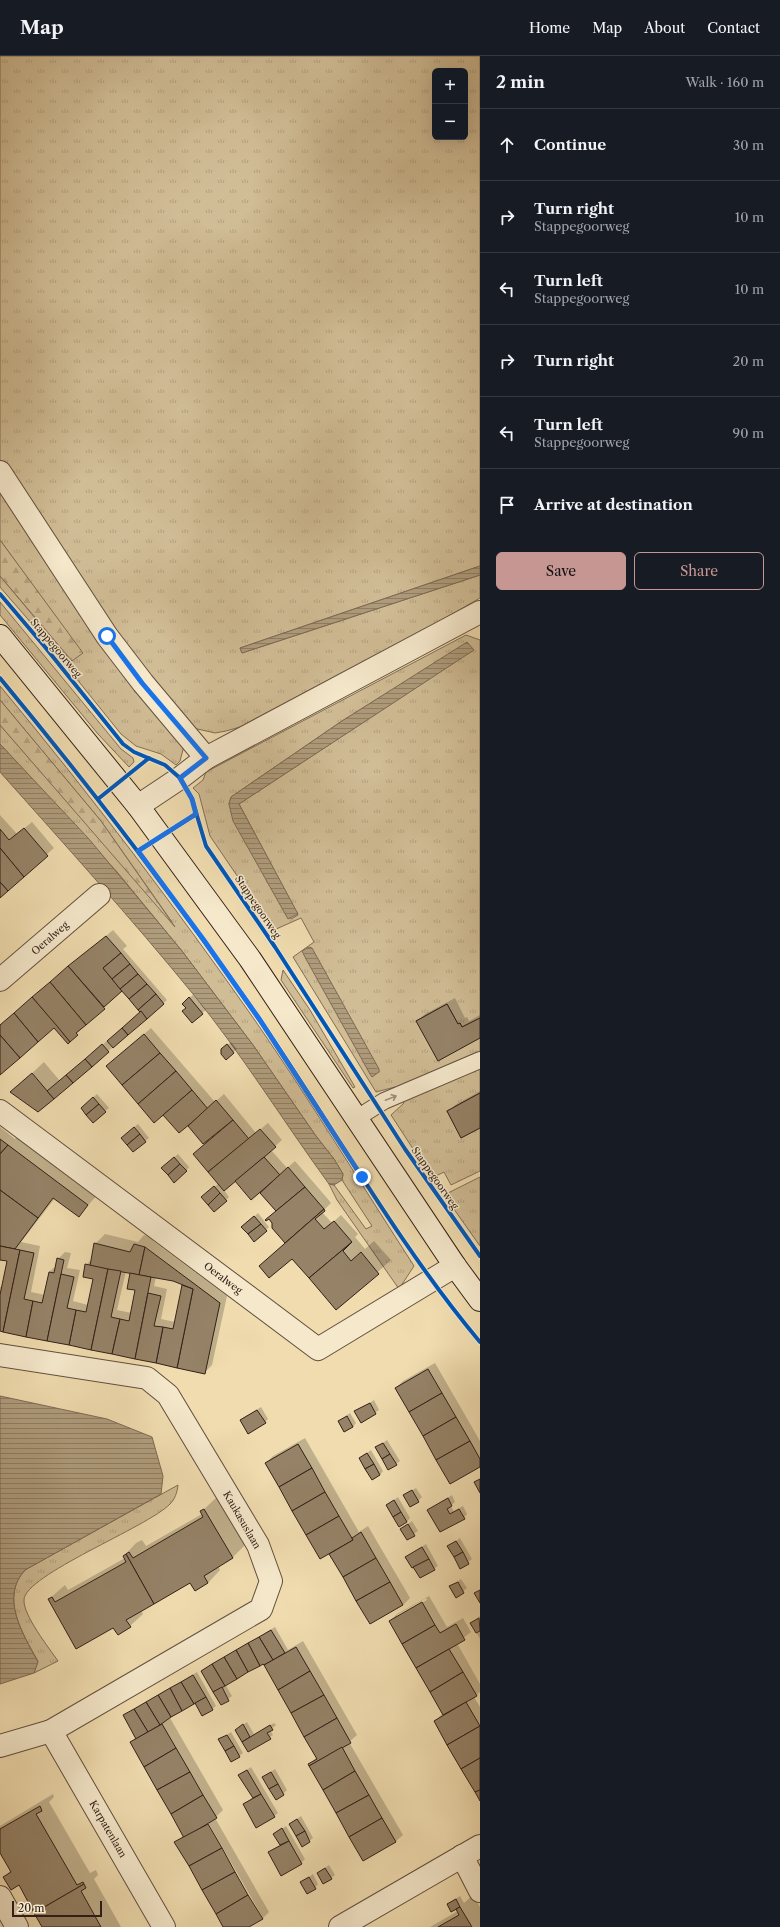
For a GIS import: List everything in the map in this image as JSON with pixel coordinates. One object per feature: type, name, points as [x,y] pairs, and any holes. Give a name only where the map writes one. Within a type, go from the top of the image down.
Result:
[{"type":"street","points":[[0,472],[107,636],[142,683],[206,758]]},
{"type":"street","points":[[138,806],[180,778],[206,758],[479,614]]},
{"type":"street","points":[[0,636],[138,806],[250,959],[455,1266],[480,1300]]},
{"type":"street","name":"Oeralweg","points":[[0,980],[99,895]]},
{"type":"street","name":"Oeralweg","points":[[0,1112],[318,1349],[455,1266]]},
{"type":"street","name":"Kaukasuslaan","points":[[0,1355],[147,1378],[168,1395],[258,1545],[271,1581],[260,1609],[51,1731],[0,1746]]},
{"type":"street","name":"Karpatenlaan","points":[[51,1731],[164,1927]]},
{"type":"street","points":[[340,1927],[471,1851],[480,1891]]},
{"type":"street","points":[[0,1897],[17,1927]]},
{"type":"lane","points":[[357,1118],[384,1101],[480,1060]]},
{"type":"green space","points":[[0,56],[480,56],[480,566],[240,648],[242,653],[480,575],[480,598],[409,639],[310,691],[240,727],[226,731],[215,733],[193,728],[148,679],[0,462]]},
{"type":"green space","points":[[0,484],[184,746],[180,761],[176,765],[161,754],[136,746],[121,734],[39,632],[0,587],[0,576],[71,661],[82,653],[0,540]]},
{"type":"green space","points":[[0,540],[83,653],[72,661],[0,576]]},
{"type":"green space","points":[[0,602],[121,749],[133,758],[134,762],[129,767],[98,734],[0,615]]},
{"type":"green space","points":[[466,635],[480,640],[480,1018],[462,1027],[460,1023],[458,1024],[447,1004],[416,1021],[480,1038],[480,1093],[447,1111],[461,1138],[480,1128],[480,1171],[451,1185],[444,1172],[432,1178],[391,1115],[404,1103],[395,1087],[376,1092],[293,957],[314,942],[301,918],[274,930],[210,836],[199,794],[193,788],[203,780],[206,772]],"holes":[[[467,643],[473,650],[239,804],[298,915],[291,919],[230,807],[229,804],[231,797],[342,721]]]},
{"type":"green space","points":[[0,686],[99,809],[162,892],[254,1019],[295,1080],[414,1266],[399,1289],[337,1200],[329,1184],[334,1185],[366,1229],[372,1226],[342,1180],[343,1174],[334,1159],[316,1136],[253,1045],[182,951],[118,873],[0,744],[0,725],[172,922],[101,821],[0,700]]},
{"type":"green space","points":[[0,700],[101,821],[175,927],[0,725]]},
{"type":"green space","points":[[283,970],[310,1010],[355,1087],[353,1088],[281,980]]},
{"type":"green space","points":[[480,1177],[480,1246],[444,1195]]},
{"type":"green space","points":[[178,1485],[173,1500],[157,1514],[64,1565],[29,1590],[24,1600],[28,1614],[37,1631],[58,1661],[34,1673],[38,1661],[20,1627],[14,1603],[14,1592],[18,1581],[25,1570]]},
{"type":"shaded area","points":[[480,566],[480,575],[242,653],[240,648]]},
{"type":"shaded area","points":[[467,642],[474,650],[239,804],[298,914],[288,919],[233,821],[229,804],[231,797],[342,721]]},
{"type":"shaded area","points":[[0,744],[89,839],[182,951],[253,1045],[316,1136],[334,1159],[343,1174],[342,1180],[334,1185],[329,1184],[228,1040],[193,994],[122,910],[0,772]]},
{"type":"shaded area","points":[[309,947],[312,948],[379,1069],[379,1072],[372,1077],[302,951]]},
{"type":"shaded area","points":[[0,1396],[107,1419],[152,1437],[163,1476],[161,1494],[25,1570],[18,1581],[14,1592],[14,1603],[20,1627],[38,1662],[34,1673],[0,1684]]},
{"type":"building","points":[[24,828],[48,856],[24,877],[0,848],[0,829],[9,840]]},
{"type":"building","points":[[0,848],[24,877],[8,891],[0,882]]},
{"type":"building","points":[[0,882],[8,891],[0,898]]},
{"type":"building","points":[[106,936],[121,953],[103,968],[122,991],[104,1007],[68,966]]},
{"type":"building","points":[[121,953],[130,964],[112,979],[103,968]]},
{"type":"building","points":[[130,964],[138,974],[120,989],[112,979]]},
{"type":"building","points":[[68,966],[105,1009],[86,1025],[50,982]]},
{"type":"building","points":[[138,974],[147,984],[129,999],[120,989]]},
{"type":"building","points":[[50,982],[86,1025],[76,1033],[78,1035],[70,1042],[32,997]]},
{"type":"building","points":[[147,984],[156,994],[138,1010],[129,999]]},
{"type":"building","points":[[156,994],[164,1004],[147,1019],[138,1010]]},
{"type":"building","points":[[32,997],[70,1042],[68,1044],[54,1028],[38,1042],[14,1013]]},
{"type":"building","points":[[189,997],[203,1014],[192,1023],[182,1011],[186,1008],[182,1004]]},
{"type":"building","points":[[447,1004],[458,1024],[460,1023],[462,1027],[480,1018],[480,1038],[438,1061],[416,1021]]},
{"type":"building","points":[[141,1011],[147,1019],[128,1035],[122,1028]]},
{"type":"building","points":[[14,1013],[38,1042],[20,1058],[0,1035],[0,1025]]},
{"type":"building","points":[[122,1028],[128,1035],[113,1048],[107,1041]]},
{"type":"building","points":[[144,1034],[160,1053],[122,1085],[106,1066]]},
{"type":"building","points":[[0,1035],[20,1058],[0,1075]]},
{"type":"building","points":[[102,1044],[109,1052],[92,1067],[85,1059]]},
{"type":"building","points":[[227,1044],[234,1053],[226,1060],[221,1054],[221,1049]]},
{"type":"building","points":[[160,1053],[176,1071],[138,1104],[122,1085]]},
{"type":"building","points":[[85,1059],[92,1067],[73,1083],[66,1075]]},
{"type":"building","points":[[176,1071],[192,1090],[154,1123],[138,1104]]},
{"type":"building","points":[[32,1073],[54,1099],[38,1112],[10,1092]]},
{"type":"building","points":[[66,1075],[73,1083],[54,1099],[47,1091]]},
{"type":"building","points":[[192,1090],[208,1109],[179,1133],[163,1115]]},
{"type":"building","points":[[480,1093],[480,1128],[461,1138],[447,1111]]},
{"type":"building","points":[[93,1097],[99,1104],[86,1115],[81,1108]]},
{"type":"building","points":[[216,1100],[233,1120],[203,1144],[188,1126]]},
{"type":"building","points":[[99,1104],[106,1112],[93,1123],[86,1115]]},
{"type":"building","points":[[233,1120],[249,1139],[208,1172],[193,1154]]},
{"type":"building","points":[[134,1127],[140,1134],[127,1145],[121,1138]]},
{"type":"building","points":[[260,1129],[276,1147],[224,1191],[208,1172]]},
{"type":"building","points":[[140,1134],[146,1142],[133,1152],[127,1145]]},
{"type":"building","points":[[0,1139],[8,1145],[0,1154]]},
{"type":"building","points":[[8,1145],[88,1205],[79,1217],[53,1198],[38,1218],[0,1190],[0,1154]]},
{"type":"building","points":[[174,1157],[180,1164],[168,1175],[161,1168]]},
{"type":"building","points":[[264,1157],[280,1175],[251,1200],[235,1181]]},
{"type":"building","points":[[180,1164],[187,1171],[174,1183],[168,1175]]},
{"type":"building","points":[[288,1167],[305,1187],[276,1211],[260,1193]]},
{"type":"building","points":[[214,1186],[220,1193],[208,1205],[201,1197]]},
{"type":"building","points":[[305,1187],[324,1209],[285,1243],[272,1228],[272,1223],[269,1219],[266,1221],[265,1220]]},
{"type":"building","points":[[0,1190],[38,1218],[15,1249],[0,1246]]},
{"type":"building","points":[[220,1193],[227,1201],[214,1212],[208,1205]]},
{"type":"building","points":[[324,1209],[325,1211],[315,1219],[324,1229],[334,1221],[352,1242],[309,1278],[292,1259],[269,1278],[259,1266]]},
{"type":"building","points":[[254,1216],[261,1224],[248,1234],[241,1227]]},
{"type":"building","points":[[261,1224],[267,1231],[254,1242],[248,1234]]},
{"type":"building","points":[[352,1242],[343,1251],[351,1261],[361,1252],[379,1274],[336,1310],[309,1278]]},
{"type":"building","points":[[94,1243],[130,1252],[134,1244],[145,1247],[139,1275],[90,1266]]},
{"type":"building","points":[[0,1246],[20,1250],[3,1332],[0,1331],[0,1295],[7,1261],[0,1260]]},
{"type":"building","points":[[145,1247],[220,1303],[205,1374],[177,1368],[193,1289],[173,1281],[139,1275]]},
{"type":"building","points":[[20,1250],[34,1253],[24,1299],[33,1301],[26,1337],[3,1332]]},
{"type":"building","points":[[57,1258],[64,1260],[47,1341],[26,1337],[33,1301],[42,1303],[49,1272],[54,1273]]},
{"type":"building","points":[[85,1264],[108,1269],[91,1350],[69,1345],[76,1310],[86,1312],[93,1279],[83,1277]]},
{"type":"building","points":[[108,1269],[121,1271],[111,1317],[120,1319],[112,1354],[91,1350]]},
{"type":"building","points":[[130,1273],[151,1277],[135,1359],[112,1354],[120,1319],[129,1321],[135,1290],[127,1289]]},
{"type":"building","points":[[61,1274],[74,1277],[67,1308],[76,1310],[69,1345],[47,1341]]},
{"type":"building","points":[[182,1285],[193,1289],[177,1368],[156,1363],[163,1327],[173,1329]]},
{"type":"building","points":[[148,1293],[161,1296],[154,1326],[163,1327],[156,1363],[135,1359]]},
{"type":"building","points":[[428,1369],[442,1393],[409,1412],[395,1388]]},
{"type":"building","points":[[442,1393],[456,1417],[423,1436],[409,1412]]},
{"type":"building","points":[[370,1403],[376,1414],[361,1423],[354,1411]]},
{"type":"building","points":[[257,1410],[266,1423],[248,1434],[240,1420]]},
{"type":"building","points":[[347,1416],[353,1427],[344,1432],[338,1421]]},
{"type":"building","points":[[456,1417],[470,1441],[436,1460],[423,1436]]},
{"type":"building","points":[[470,1441],[480,1459],[480,1467],[450,1484],[436,1460]]},
{"type":"building","points":[[383,1443],[390,1454],[382,1459],[375,1447]]},
{"type":"building","points":[[298,1444],[312,1468],[279,1487],[265,1463]]},
{"type":"building","points":[[367,1453],[374,1464],[365,1469],[359,1458]]},
{"type":"building","points":[[390,1454],[397,1465],[388,1470],[382,1459]]},
{"type":"building","points":[[374,1464],[380,1475],[372,1480],[365,1469]]},
{"type":"building","points":[[312,1468],[325,1492],[292,1511],[279,1487]]},
{"type":"building","points":[[480,1479],[480,1493],[474,1482]]},
{"type":"building","points":[[412,1490],[419,1502],[410,1507],[403,1495]]},
{"type":"building","points":[[325,1492],[339,1516],[306,1535],[292,1511]]},
{"type":"building","points":[[448,1498],[452,1506],[447,1509],[450,1514],[459,1509],[465,1519],[440,1532],[427,1510]]},
{"type":"building","points":[[394,1500],[401,1512],[393,1517],[386,1505]]},
{"type":"building","points":[[204,1509],[233,1558],[204,1576],[208,1583],[195,1591],[190,1583],[154,1604],[126,1554],[129,1552],[133,1558],[203,1517],[200,1511]]},
{"type":"building","points":[[401,1512],[407,1522],[399,1527],[393,1517]]},
{"type":"building","points":[[339,1516],[353,1540],[320,1559],[306,1535]]},
{"type":"building","points":[[408,1524],[415,1536],[407,1540],[400,1529]]},
{"type":"building","points":[[361,1532],[376,1558],[343,1577],[329,1554],[353,1540],[352,1538]]},
{"type":"building","points":[[456,1541],[463,1552],[454,1557],[447,1546]]},
{"type":"building","points":[[422,1547],[429,1559],[412,1568],[405,1557]]},
{"type":"building","points":[[463,1552],[469,1564],[460,1569],[454,1557]]},
{"type":"building","points":[[126,1554],[154,1604],[126,1620],[131,1627],[118,1635],[113,1628],[76,1649],[48,1599],[52,1597],[55,1602],[126,1562],[123,1556]]},
{"type":"building","points":[[376,1558],[390,1582],[356,1601],[343,1577]]},
{"type":"building","points":[[429,1559],[435,1570],[420,1578],[413,1567]]},
{"type":"building","points":[[390,1582],[403,1605],[370,1624],[356,1601]]},
{"type":"building","points":[[458,1582],[464,1593],[456,1598],[449,1586]]},
{"type":"building","points":[[480,1590],[480,1603],[474,1593]]},
{"type":"building","points":[[422,1602],[435,1625],[402,1644],[389,1621]]},
{"type":"building","points":[[479,1618],[480,1631],[476,1633],[470,1623]]},
{"type":"building","points":[[456,1624],[465,1640],[416,1668],[402,1644],[435,1625],[440,1633]]},
{"type":"building","points":[[271,1630],[285,1653],[273,1660],[259,1637]]},
{"type":"building","points":[[259,1637],[273,1660],[260,1666],[248,1643]]},
{"type":"building","points":[[248,1643],[260,1666],[248,1672],[236,1650]]},
{"type":"building","points":[[296,1647],[310,1671],[278,1690],[264,1665]]},
{"type":"building","points":[[449,1649],[463,1672],[430,1692],[416,1668]]},
{"type":"building","points":[[236,1650],[248,1672],[237,1679],[224,1657]]},
{"type":"building","points":[[224,1657],[237,1679],[225,1686],[212,1664]]},
{"type":"building","points":[[212,1664],[225,1686],[213,1692],[201,1671]]},
{"type":"building","points":[[310,1671],[324,1695],[291,1713],[278,1690]]},
{"type":"building","points":[[463,1672],[477,1696],[443,1715],[430,1692]]},
{"type":"building","points":[[193,1675],[206,1697],[194,1704],[181,1682]]},
{"type":"building","points":[[181,1682],[194,1704],[182,1711],[170,1688]]},
{"type":"building","points":[[222,1687],[229,1701],[221,1705],[213,1692]]},
{"type":"building","points":[[170,1688],[182,1711],[171,1717],[158,1695]]},
{"type":"building","points":[[158,1695],[171,1717],[160,1725],[146,1702]]},
{"type":"building","points":[[324,1695],[337,1718],[304,1737],[291,1713]]},
{"type":"building","points":[[206,1697],[213,1710],[202,1716],[195,1703]]},
{"type":"building","points":[[146,1702],[160,1725],[148,1732],[134,1709]]},
{"type":"building","points":[[466,1702],[480,1726],[447,1745],[434,1721]]},
{"type":"building","points":[[134,1709],[148,1732],[136,1739],[123,1715]]},
{"type":"building","points":[[337,1718],[351,1743],[309,1766],[308,1764],[317,1759],[304,1737]]},
{"type":"building","points":[[162,1724],[176,1748],[144,1767],[130,1742]]},
{"type":"building","points":[[243,1724],[250,1737],[242,1742],[235,1730]]},
{"type":"building","points":[[270,1725],[273,1730],[267,1733],[271,1739],[248,1752],[242,1742]]},
{"type":"building","points":[[480,1726],[480,1758],[461,1769],[447,1745]]},
{"type":"building","points":[[227,1735],[234,1746],[225,1751],[218,1739]]},
{"type":"building","points":[[234,1746],[240,1757],[231,1762],[225,1751]]},
{"type":"building","points":[[342,1747],[355,1771],[323,1790],[309,1766]]},
{"type":"building","points":[[176,1748],[190,1772],[157,1790],[144,1767]]},
{"type":"building","points":[[480,1758],[480,1790],[475,1792],[461,1769]]},
{"type":"building","points":[[247,1770],[261,1794],[253,1798],[238,1775]]},
{"type":"building","points":[[355,1771],[369,1795],[336,1813],[323,1790]]},
{"type":"building","points":[[190,1772],[203,1795],[171,1814],[157,1790]]},
{"type":"building","points":[[271,1772],[278,1784],[269,1789],[262,1777]]},
{"type":"building","points":[[278,1784],[284,1795],[276,1800],[269,1789]]},
{"type":"building","points":[[480,1790],[480,1801],[475,1792]]},
{"type":"building","points":[[261,1794],[275,1817],[256,1828],[243,1804]]},
{"type":"building","points":[[203,1795],[217,1818],[184,1838],[171,1814]]},
{"type":"building","points":[[369,1795],[382,1818],[349,1837],[336,1813]]},
{"type":"building","points":[[40,1806],[42,1811],[36,1814],[77,1885],[83,1882],[84,1884],[34,1913],[19,1885],[11,1890],[3,1877],[11,1872],[0,1853],[0,1829]]},
{"type":"building","points":[[382,1818],[396,1842],[363,1861],[349,1837]]},
{"type":"building","points":[[297,1819],[305,1831],[296,1836],[289,1824]]},
{"type":"building","points":[[208,1824],[222,1848],[189,1866],[174,1842]]},
{"type":"building","points":[[282,1828],[289,1841],[280,1845],[273,1834]]},
{"type":"building","points":[[305,1831],[310,1842],[302,1847],[296,1836]]},
{"type":"building","points":[[289,1841],[302,1864],[281,1876],[268,1852]]},
{"type":"building","points":[[222,1848],[235,1872],[202,1890],[189,1866]]},
{"type":"building","points":[[325,1868],[332,1879],[323,1884],[317,1873]]},
{"type":"building","points":[[235,1872],[248,1895],[216,1914],[202,1890]]},
{"type":"building","points":[[309,1877],[316,1889],[307,1894],[300,1882]]},
{"type":"building","points":[[84,1884],[86,1888],[81,1891],[101,1927],[42,1927],[34,1913]]},
{"type":"building","points":[[248,1895],[263,1919],[249,1927],[223,1927],[216,1914]]},
{"type":"building","points":[[456,1899],[460,1907],[451,1912],[447,1904]]},
{"type":"building","points":[[460,1907],[472,1927],[438,1927],[459,1915],[456,1909]]},
{"type":"cycle path","name":"Stappegoorweg","points":[[0,594],[123,744],[134,752],[165,765],[180,778],[192,799],[206,846],[275,947],[405,1149],[480,1256]]},
{"type":"cycle path","points":[[0,678],[101,803],[197,931],[286,1059],[420,1264],[449,1304],[480,1342]]},
{"type":"cycle path","points":[[98,799],[149,758]]},
{"type":"cycle path","points":[[138,851],[196,814]]},
{"type":"route","points":[[107,636],[142,683],[206,758],[180,778],[192,799],[196,814],[138,851],[260,1020],[362,1177]]}]
